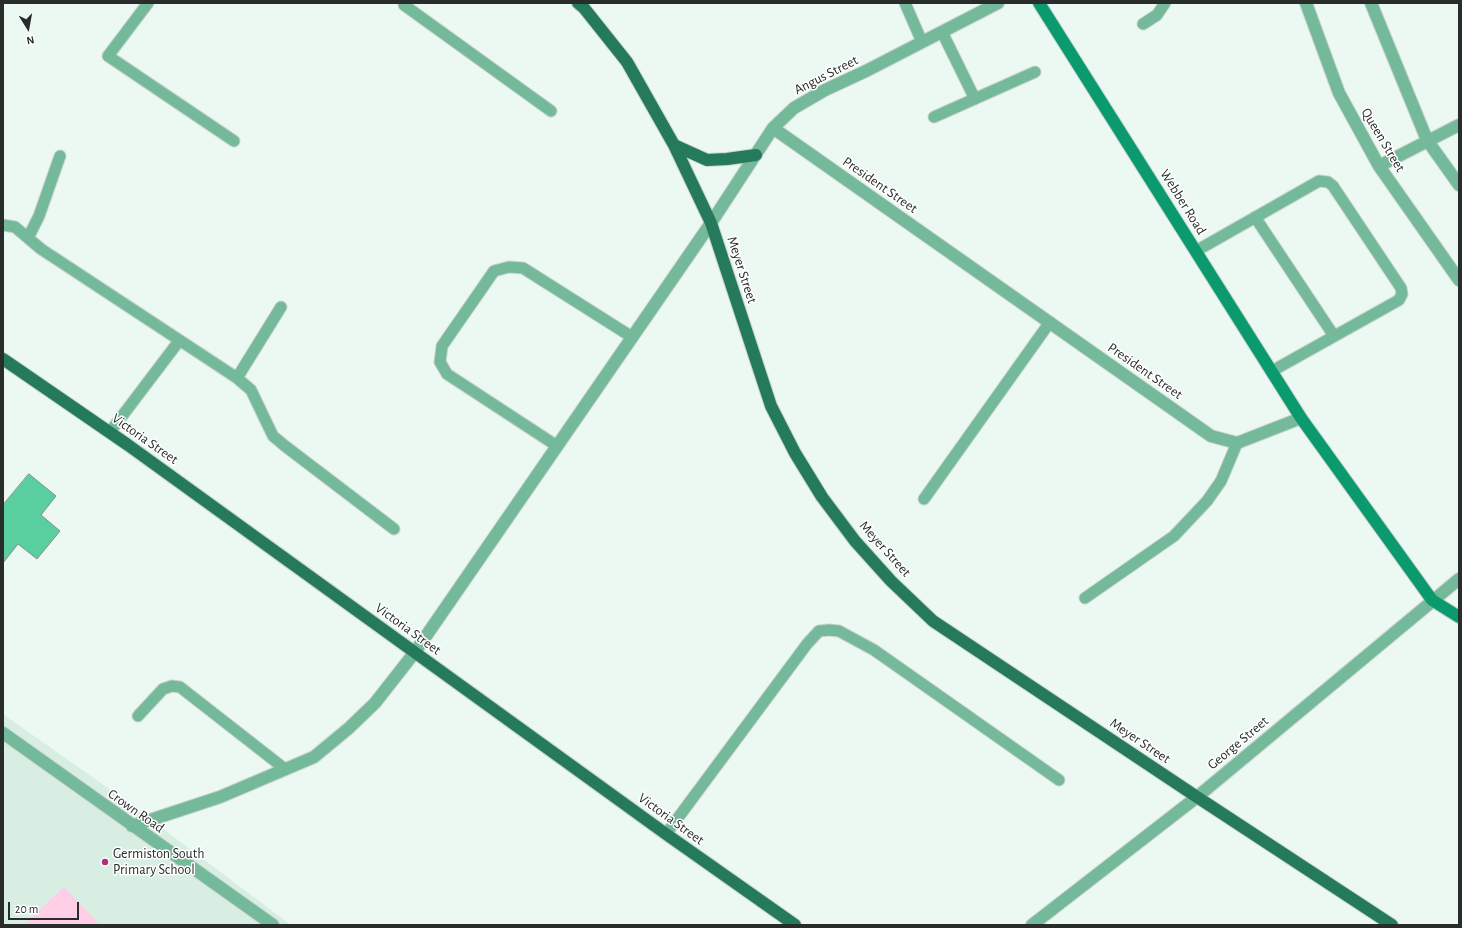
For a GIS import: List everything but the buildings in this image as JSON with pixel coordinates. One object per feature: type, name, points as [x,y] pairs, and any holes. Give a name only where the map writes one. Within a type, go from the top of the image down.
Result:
[{"type":"main road","name":"Meyer Street","points":[[578,3],[584,8],[627,62],[674,145],[711,223],[771,406],[795,453],[822,497],[855,541],[891,581],[933,621],[1392,925]]},
{"type":"main road","points":[[674,145],[707,160],[727,160],[756,155]]},
{"type":"main road","name":"Victoria Street","points":[[3,359],[110,432],[666,834],[795,925]]},
{"type":"street","name":"Angus Street","points":[[132,826],[220,797],[314,757],[349,728],[375,703],[415,652],[711,223],[773,128],[794,108],[825,90],[866,71],[998,3]]},
{"type":"street","name":"Webber Road","points":[[1039,3],[1301,418]]},
{"type":"street","name":"Queen Street","points":[[1306,3],[1339,93],[1379,166],[1459,280]]},
{"type":"street","points":[[1370,3],[1427,140],[1459,185]]},
{"type":"street","points":[[1379,166],[1427,140],[1459,125]]},
{"type":"street","name":"President Street","points":[[773,128],[1211,436],[1237,443]]},
{"type":"street","points":[[1237,443],[1301,418],[1432,600],[1459,617]]},
{"type":"street","name":"George Street","points":[[1032,925],[1197,797],[1459,579]]},
{"type":"street","name":"Crown Road","points":[[3,734],[273,925]]},
{"type":"lane","points":[[148,3],[108,56],[234,141]]},
{"type":"lane","points":[[904,3],[922,42]]},
{"type":"lane","points":[[1143,24],[1157,15],[1165,3]]},
{"type":"lane","points":[[403,4],[551,111]]},
{"type":"lane","points":[[942,32],[975,99]]},
{"type":"lane","points":[[934,117],[1036,72]]},
{"type":"lane","points":[[28,238],[38,216],[60,156]]},
{"type":"lane","points":[[1196,251],[1319,181],[1328,182],[1401,288],[1402,294],[1399,300],[1272,371]]},
{"type":"lane","points":[[1255,218],[1334,336]]},
{"type":"lane","points":[[3,225],[14,227],[41,249],[237,378],[251,390],[273,436],[394,529]]},
{"type":"lane","points":[[557,446],[447,374],[440,362],[442,346],[494,271],[509,267],[523,268],[632,337]]},
{"type":"lane","points":[[237,378],[281,307]]},
{"type":"lane","points":[[924,499],[1050,322]]},
{"type":"lane","points":[[110,432],[180,341]]},
{"type":"lane","points":[[1085,598],[1174,536],[1207,500],[1222,480],[1237,443]]},
{"type":"lane","points":[[666,834],[807,644],[819,631],[839,631],[874,650],[1059,780]]},
{"type":"lane","points":[[138,716],[163,689],[172,686],[180,687],[285,769]]},
{"type":"shaded area","name":"Germiston South Primary School","points":[[3,714],[122,798],[291,925],[3,925]]},
{"type":"shaded area","points":[[64,887],[100,925],[24,925]]},
{"type":"place","name":"Germiston South Primary School","points":[[105,862]]}]
